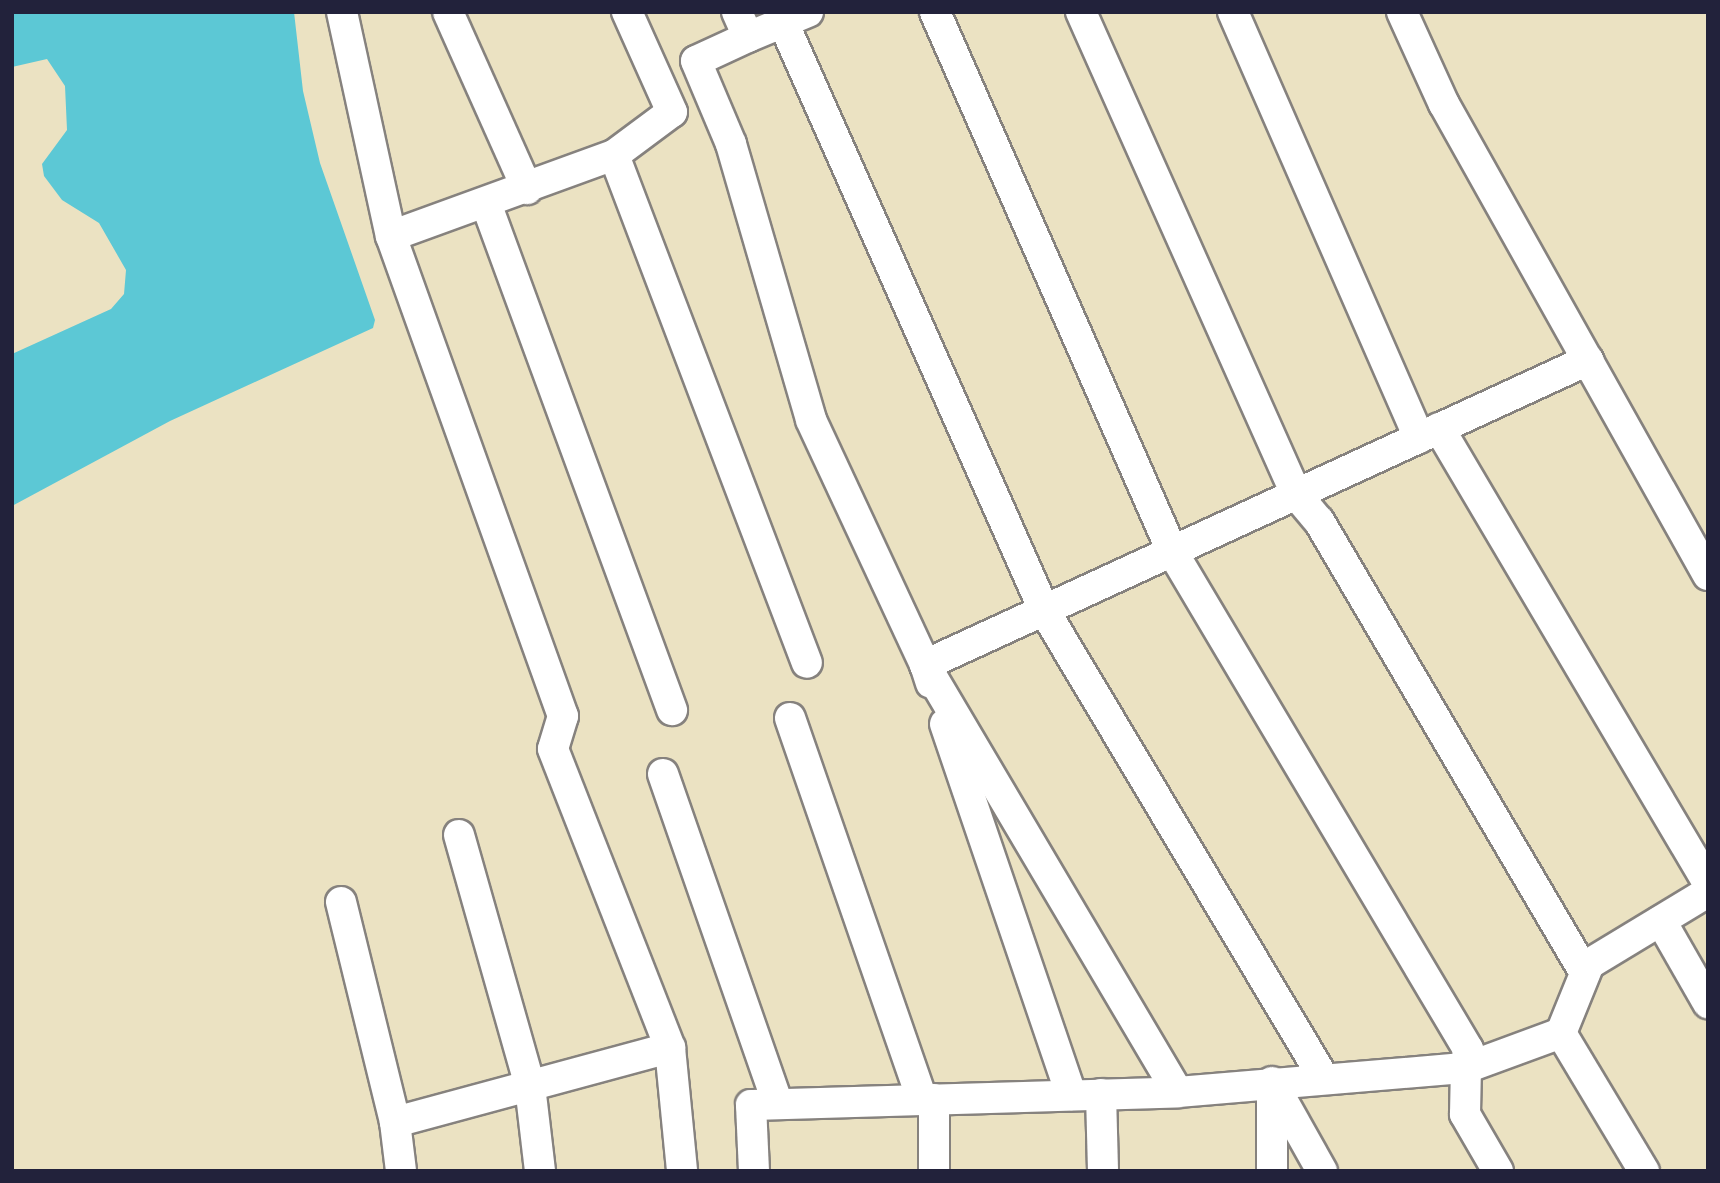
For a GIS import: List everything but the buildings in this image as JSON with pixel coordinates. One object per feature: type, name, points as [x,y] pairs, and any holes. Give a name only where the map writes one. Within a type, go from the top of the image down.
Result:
[{"type":"street","points":[[342,12],[391,236],[563,716],[553,749],[670,1048],[682,1171]]},
{"type":"street","points":[[448,12],[527,188]]},
{"type":"street","points":[[391,236],[487,206],[614,155],[672,112],[626,12]]},
{"type":"street","points":[[936,12],[1172,551],[1468,1049],[1465,1114],[1498,1171]]},
{"type":"street","points":[[1081,12],[1296,494],[1319,521],[1585,973]]},
{"type":"street","points":[[1233,12],[1429,433],[1708,883]]},
{"type":"street","points":[[1402,12],[1444,104],[1708,575]]},
{"type":"street","points":[[1178,1092],[925,665],[811,420],[731,144],[696,61],[743,24],[795,17],[1044,610],[1323,1077]]},
{"type":"street","points":[[614,155],[807,663]]},
{"type":"street","points":[[487,206],[672,710]]},
{"type":"street","points":[[925,665],[1588,360]]},
{"type":"street","points":[[925,665],[1071,1095]]},
{"type":"street","points":[[790,718],[928,1099],[934,1171]]},
{"type":"street","points":[[663,774],[778,1104]]},
{"type":"street","points":[[459,835],[530,1086],[540,1171]]},
{"type":"street","points":[[754,1171],[751,1105],[1178,1092],[1323,1077],[1466,1068],[1561,1034],[1589,964],[1708,892]]},
{"type":"street","points":[[341,902],[395,1122],[401,1171]]},
{"type":"street","points":[[1661,921],[1708,1003]]},
{"type":"street","points":[[1561,1034],[1644,1171]]},
{"type":"street","points":[[395,1122],[670,1048]]},
{"type":"street","points":[[1272,1082],[1272,1171]]},
{"type":"street","points":[[1272,1082],[1322,1171]]},
{"type":"street","points":[[1101,1094],[1102,1171]]},
{"type":"water","points":[[12,12],[294,12],[303,91],[320,163],[375,320],[373,328],[170,421],[12,506],[12,354],[111,309],[124,294],[126,270],[99,223],[62,200],[44,176],[42,164],[67,130],[65,86],[47,59],[12,67]]}]
